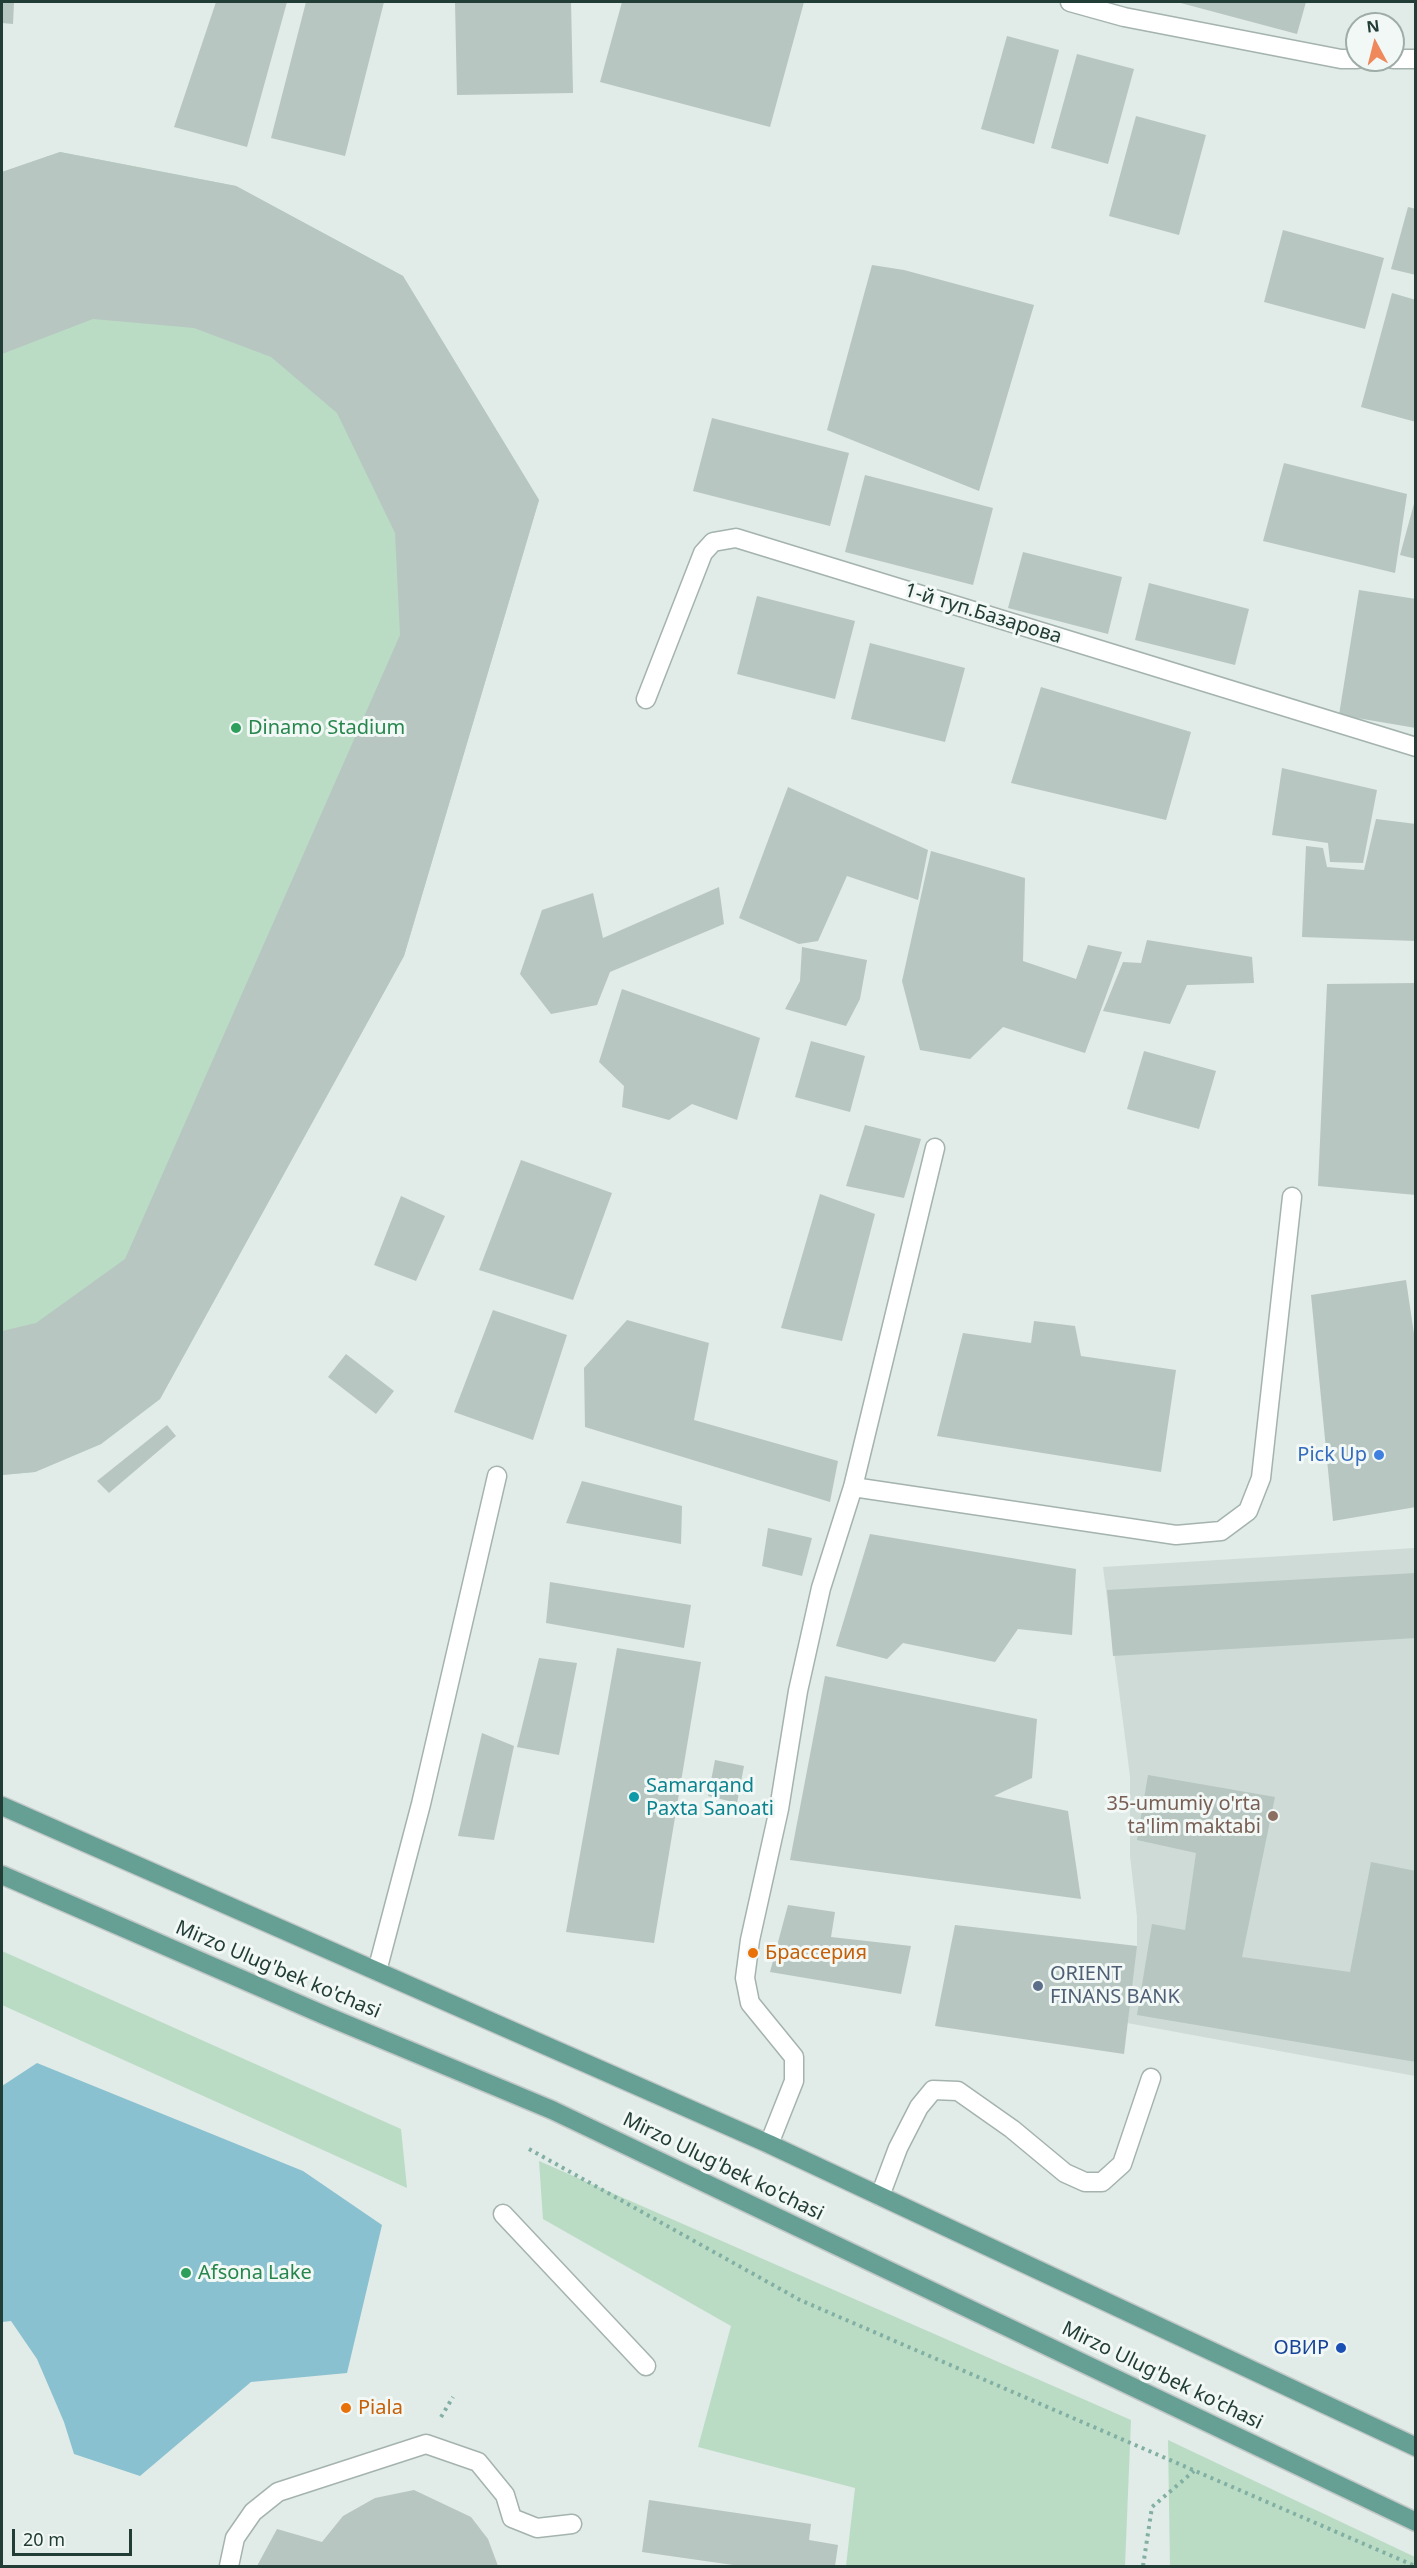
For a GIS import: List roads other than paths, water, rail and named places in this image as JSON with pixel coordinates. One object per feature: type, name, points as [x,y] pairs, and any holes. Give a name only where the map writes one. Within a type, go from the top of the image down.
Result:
[{"type":"main road","name":"Mirzo Ulug'bek ko'chasi","points":[[2,1806],[769,2144],[1416,2447]]},
{"type":"main road","name":"Mirzo Ulug'bek ko'chasi","points":[[2,1875],[324,2015],[552,2110],[1416,2522]]},
{"type":"street","points":[[1070,2],[1124,18],[1345,59]]},
{"type":"street","name":"1-й туп.Базарова","points":[[646,699],[703,553],[713,542],[736,538],[1416,747]]},
{"type":"street","points":[[769,2144],[794,2081],[794,2057],[750,2003],[745,1978],[750,1940],[779,1809],[798,1691],[821,1588],[853,1487],[935,1148]]},
{"type":"street","points":[[853,1487],[1176,1535],[1221,1531],[1248,1511],[1261,1478],[1292,1197]]},
{"type":"street","points":[[376,1971],[421,1804],[497,1476]]},
{"type":"street","points":[[880,2196],[898,2148],[919,2107],[933,2090],[958,2091],[1012,2129],[1065,2173],[1085,2182],[1102,2181],[1122,2164],[1151,2078]]},
{"type":"street","points":[[503,2214],[646,2366]]},
{"type":"street","points":[[229,2566],[236,2538],[254,2512],[278,2492],[426,2444],[478,2462],[505,2495],[512,2518],[537,2528],[572,2524]]},
{"type":"water","name":"Afsona Lake","points":[[37,2063],[303,2171],[382,2225],[347,2373],[251,2382],[140,2476],[74,2454],[64,2422],[37,2359],[11,2321],[2,2322],[2,2086]]},
{"type":"place","name":"Dinamo Stadium","points":[[236,728]]},
{"type":"place","name":"Pick Up","points":[[1379,1455]]},
{"type":"place","name":"Samarqand Paxta Sanoati","points":[[634,1797]]},
{"type":"place","name":"35-umumiy o'rta ta'lim maktabi","points":[[1273,1816]]},
{"type":"place","name":"Брассерия","points":[[753,1953]]},
{"type":"place","name":"ORIENT FINANS BANK","points":[[1038,1986]]},
{"type":"place","name":"Afsona Lake","points":[[186,2273]]},
{"type":"place","name":"ОВИР","points":[[1341,2348]]},
{"type":"place","name":"Piala","points":[[346,2408]]}]
